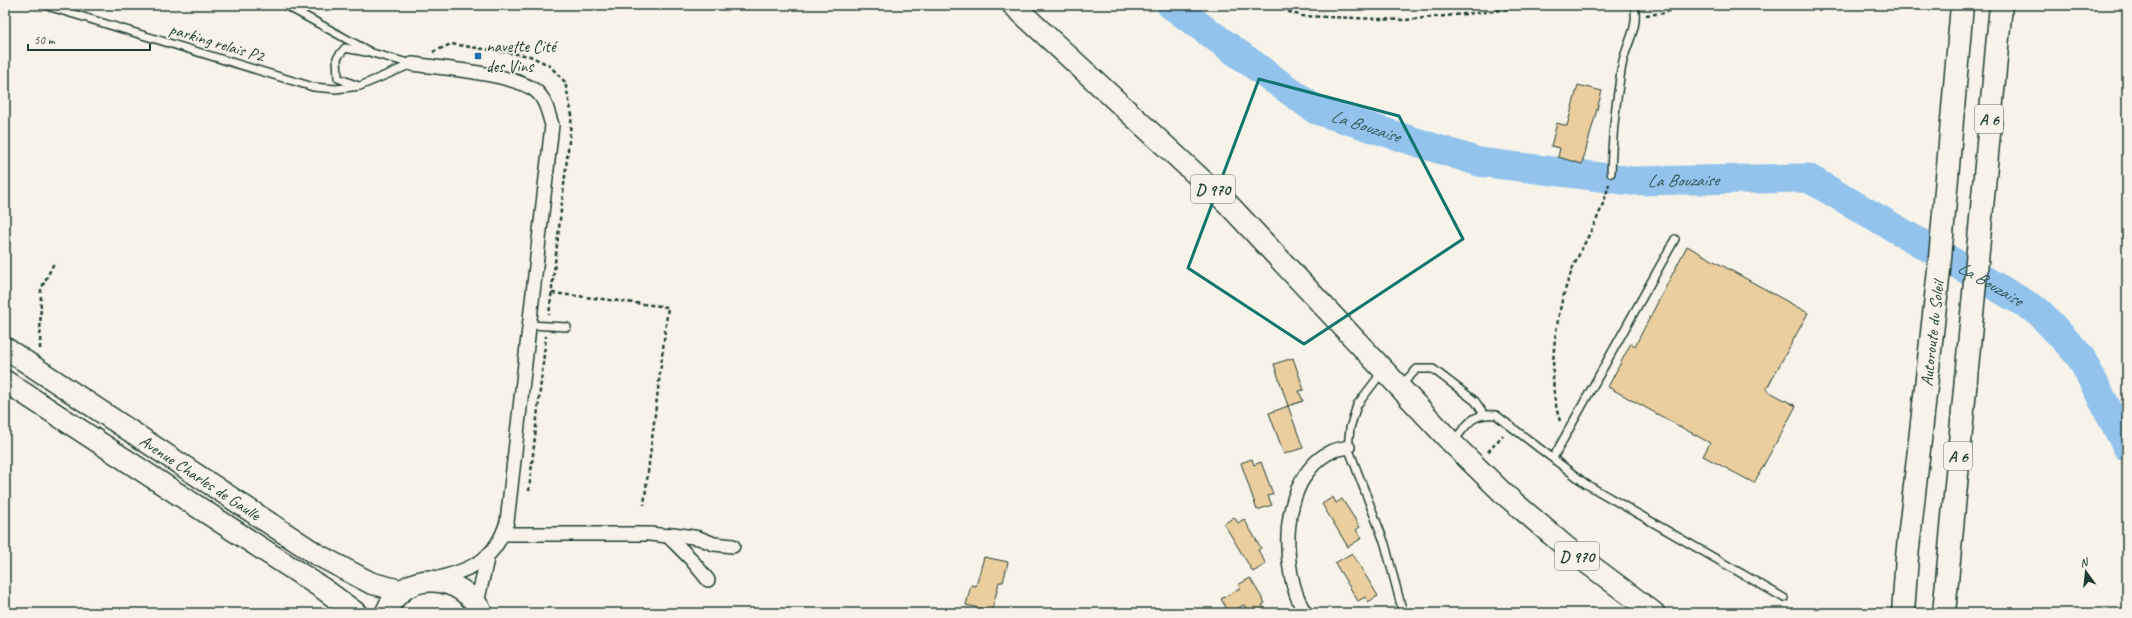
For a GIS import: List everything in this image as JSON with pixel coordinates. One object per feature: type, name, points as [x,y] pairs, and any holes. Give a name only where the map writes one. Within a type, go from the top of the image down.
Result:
[{"type":"highway","name":"Autoroute du Soleil","points":[[1903,613],[1907,557],[1939,270],[1962,5]]},
{"type":"highway","name":"A 6","points":[[1944,613],[2000,5]]},
{"type":"highway","points":[[1887,613],[1907,557]]},
{"type":"main road","name":"D 970","points":[[1013,5],[1227,203],[1452,443],[1503,493],[1566,547],[1654,613]]},
{"type":"main road","name":"Avenue Charles de Gaulle","points":[[5,348],[316,554],[371,583],[402,591]]},
{"type":"main road","name":"Avenue Charles de Gaulle","points":[[5,381],[325,590],[356,613]]},
{"type":"main road","points":[[386,613],[393,600],[402,591],[417,584],[432,581],[450,583],[465,590],[480,608]]},
{"type":"street","points":[[412,64],[514,79],[536,92],[546,104],[552,125],[507,522],[496,548],[487,559],[456,574],[432,581]]},
{"type":"street","points":[[1305,613],[1294,589],[1289,560],[1288,538],[1292,507],[1299,486],[1321,458],[1331,451],[1348,447]]},
{"type":"street","points":[[503,534],[650,534],[668,536],[673,534],[699,538],[714,544],[733,546]]},
{"type":"street","points":[[668,536],[690,558],[708,580]]},
{"type":"street","points":[[480,608],[487,559]]},
{"type":"lane","name":"parking relais P2","points":[[44,5],[313,87],[336,89],[360,86],[412,64]]},
{"type":"lane","points":[[285,5],[372,53]]},
{"type":"lane","points":[[1611,173],[1612,129],[1619,86],[1624,60],[1636,28],[1636,14],[1634,5]]},
{"type":"lane","points":[[360,86],[338,78],[337,58],[345,48],[372,53],[412,64]]},
{"type":"lane","points":[[1553,458],[1675,239]]},
{"type":"lane","points":[[529,325],[567,327]]},
{"type":"lane","points":[[1400,386],[1417,370],[1433,368],[1475,401],[1484,414]]},
{"type":"lane","points":[[1384,370],[1373,382],[1357,405],[1350,428],[1348,447],[1386,544],[1403,613]]},
{"type":"lane","points":[[1452,443],[1471,420],[1484,414],[1496,415],[1586,484],[1784,598]]},
{"type":"path","points":[[1268,5],[1302,16],[1405,20],[1495,12],[1534,5]]},
{"type":"path","points":[[1636,14],[1658,14],[1682,5]]},
{"type":"path","points":[[428,54],[451,44],[530,56],[549,66],[564,82],[572,115],[529,491]]},
{"type":"path","points":[[1565,436],[1557,414],[1553,384],[1556,335],[1562,295],[1576,261],[1591,235],[1604,204],[1611,173]]},
{"type":"path","points":[[31,366],[40,350],[41,289],[54,263]]},
{"type":"path","points":[[552,293],[668,307],[644,505]]},
{"type":"highlighted area","points":[[1259,79],[1399,116],[1463,239],[1304,344],[1188,268]]},
{"type":"building","points":[[1578,85],[1602,91],[1582,164],[1558,157],[1560,148],[1551,146],[1557,123],[1567,126]]},
{"type":"building","points":[[1687,246],[1808,313],[1766,390],[1796,406],[1754,483],[1703,456],[1710,443],[1608,387],[1631,343],[1635,346]]},
{"type":"building","points":[[1293,358],[1304,390],[1299,391],[1303,401],[1288,406],[1274,364]]},
{"type":"building","points":[[1288,406],[1303,448],[1284,454],[1269,413]]},
{"type":"building","points":[[1252,459],[1254,465],[1261,462],[1273,494],[1268,496],[1272,505],[1257,510],[1241,463]]},
{"type":"building","points":[[1333,497],[1336,503],[1342,499],[1360,527],[1356,530],[1362,538],[1348,547],[1322,504]]},
{"type":"building","points":[[1234,517],[1238,523],[1244,519],[1261,548],[1258,550],[1266,564],[1253,572],[1224,524]]},
{"type":"building","points":[[1352,553],[1378,596],[1368,602],[1365,597],[1358,601],[1335,563]]},
{"type":"building","points":[[984,557],[1008,562],[1003,582],[999,582],[992,611],[966,605],[971,585],[976,586]]},
{"type":"building","points":[[1250,578],[1265,603],[1262,605],[1267,613],[1248,613],[1244,605],[1229,613],[1221,599],[1240,588],[1238,585]]},
{"type":"waterway","name":"La Bouzaise","points":[[1171,5],[1316,110],[1479,162],[1632,181],[1808,178],[2038,311],[2080,356],[2127,447]]},
{"type":"place","name":"navette Cité des Vins","points":[[478,56]]}]
